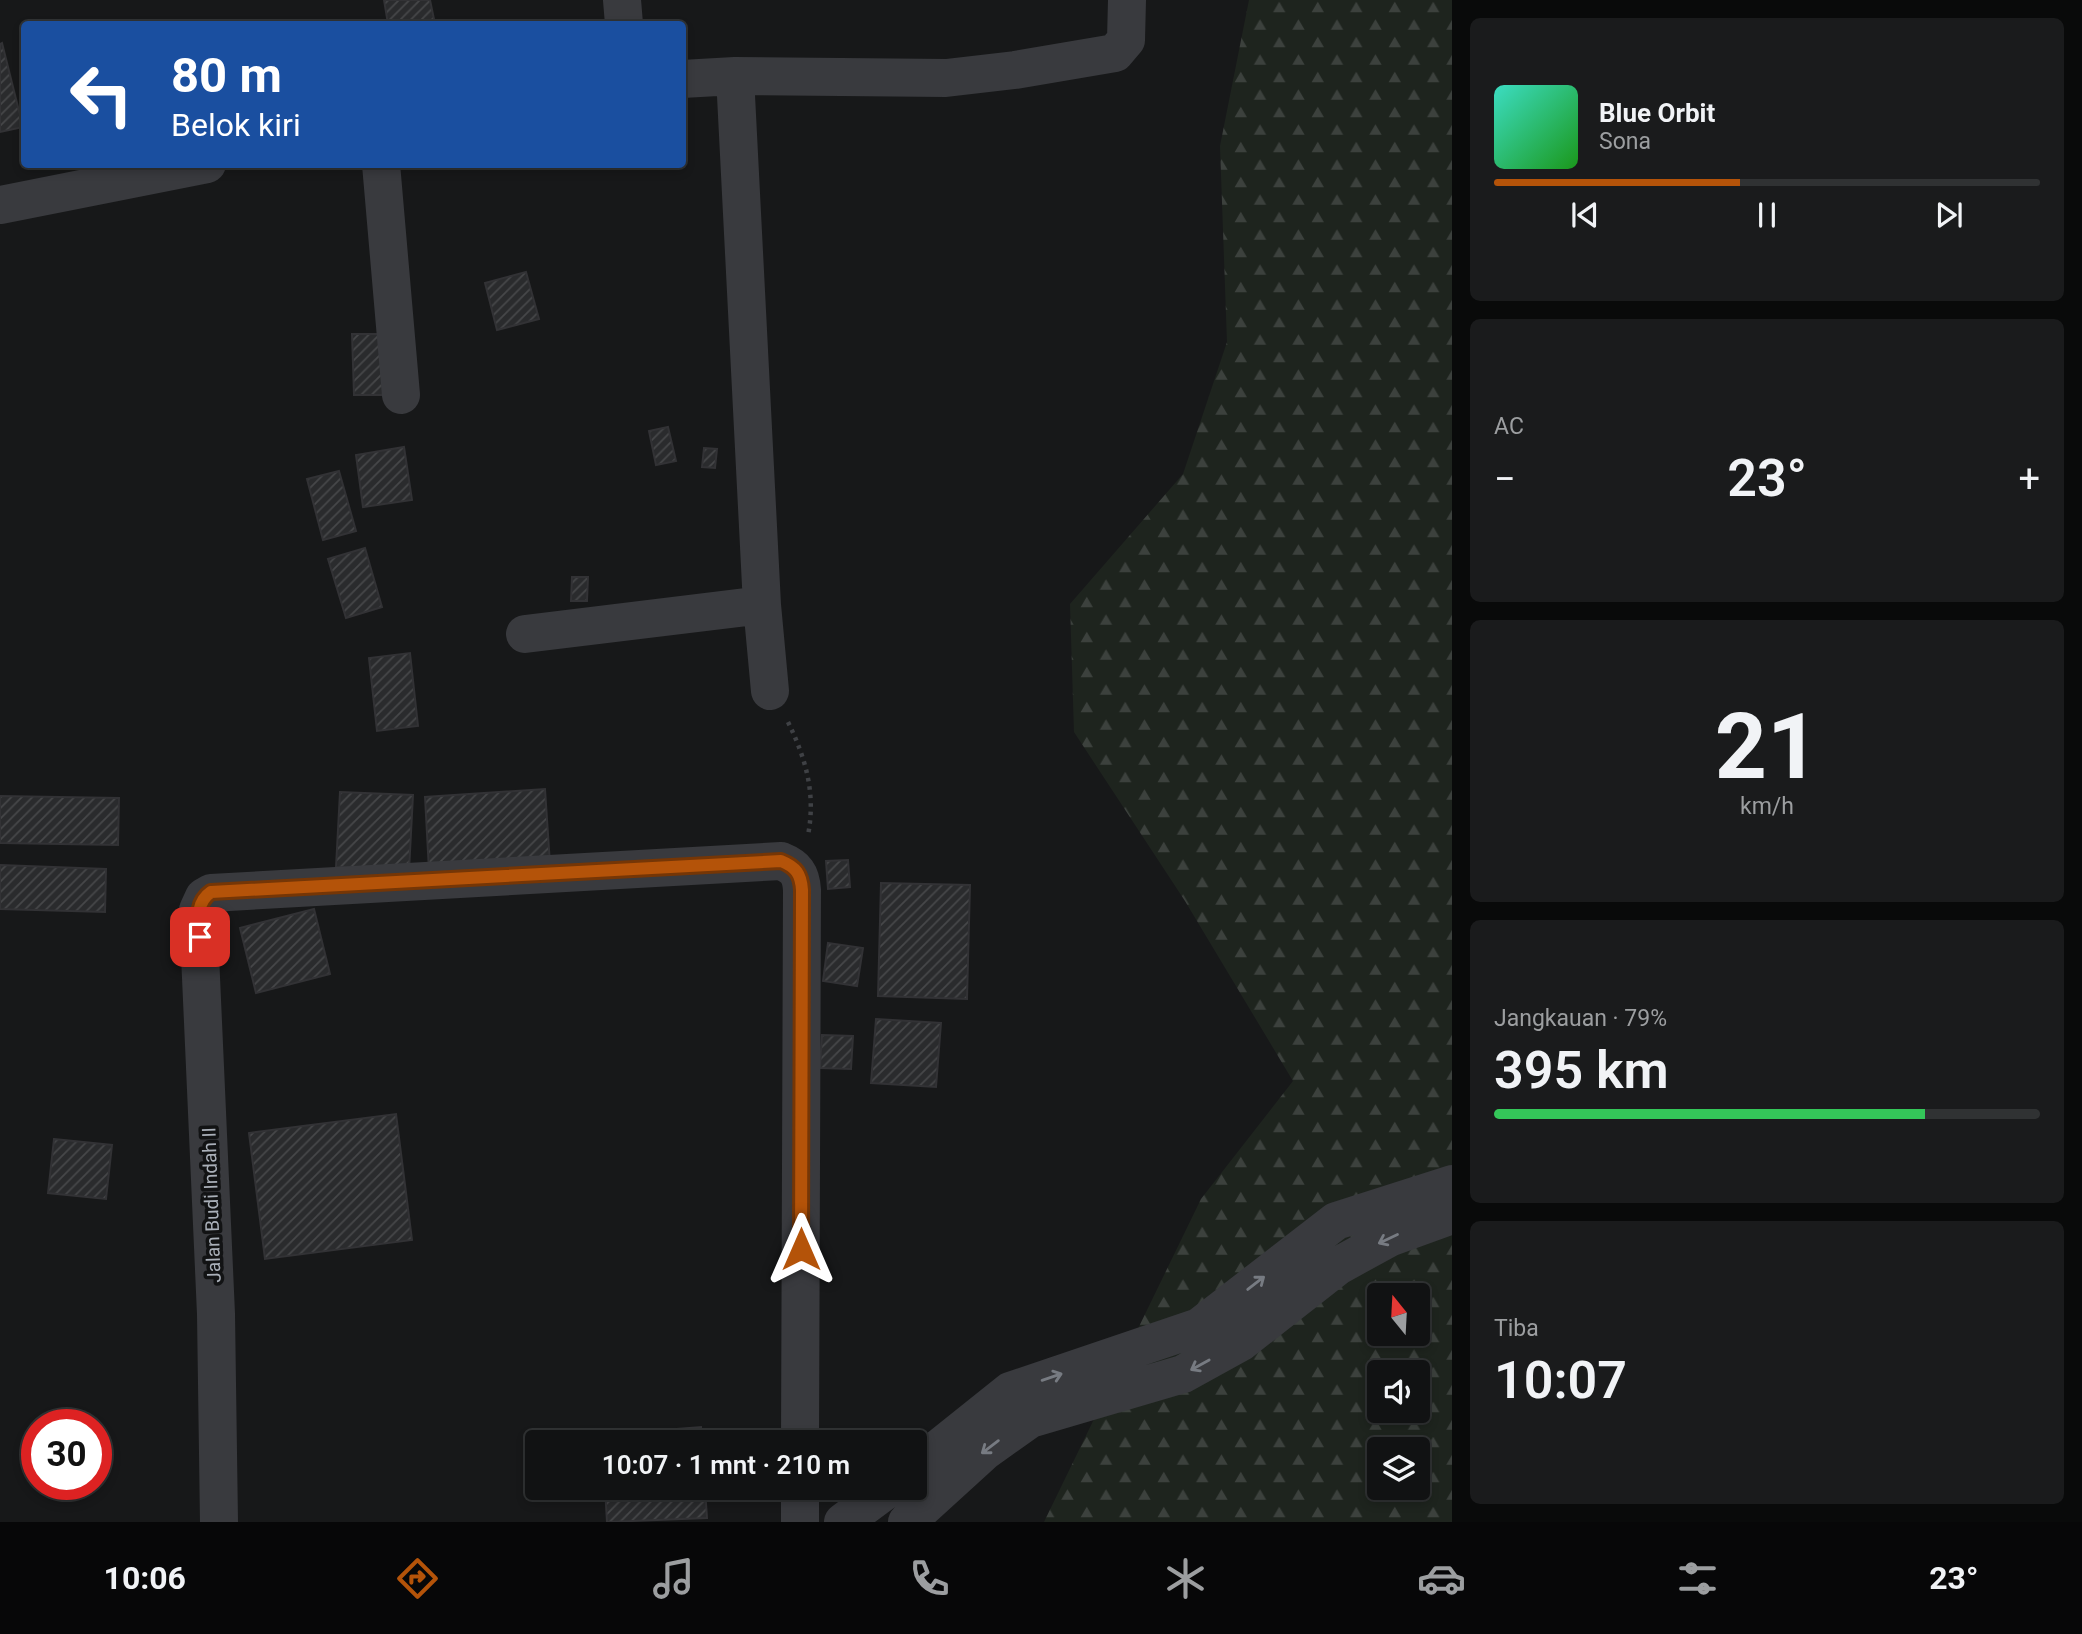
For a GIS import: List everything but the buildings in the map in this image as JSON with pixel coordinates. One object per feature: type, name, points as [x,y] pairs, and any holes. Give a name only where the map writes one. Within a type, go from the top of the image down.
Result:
[{"type":"street","points":[[622,0],[624,21]]},
{"type":"street","points":[[686,79],[735,76],[946,78],[1015,70],[1115,53],[1126,40],[1127,0]]},
{"type":"street","points":[[735,76],[762,605],[770,691]]},
{"type":"street","points":[[0,205],[188,168]]},
{"type":"street","points":[[381,168],[401,394]]},
{"type":"street","points":[[525,634],[762,605]]},
{"type":"street","name":"Jalan Budi Indah II","points":[[219,1522],[216,1314],[198,911],[204,897],[211,892],[781,861],[797,872]]},
{"type":"street","points":[[797,872],[802,890],[800,1430]]},
{"type":"street","points":[[927,1457],[1010,1391],[1199,1327],[1336,1222],[1452,1184]]},
{"type":"street","points":[[906,1522],[985,1451],[1030,1419],[1183,1374],[1241,1342],[1338,1266],[1389,1238],[1452,1215]]},
{"type":"street","points":[[800,1500],[800,1522]]},
{"type":"street","points":[[843,1522],[873,1500]]},
{"type":"path","points":[[770,691],[802,753],[812,794],[812,814],[797,872]]},
{"type":"green space","points":[[1249,0],[1452,0],[1452,1522],[1044,1522],[1201,1199],[1293,1081],[1185,901],[1074,732],[1070,604],[1183,474],[1227,342],[1220,146]]},
{"type":"route","points":[[200,937],[198,911],[204,897],[211,892],[781,861],[793,866],[801,880],[802,890],[801,1249]]}]
